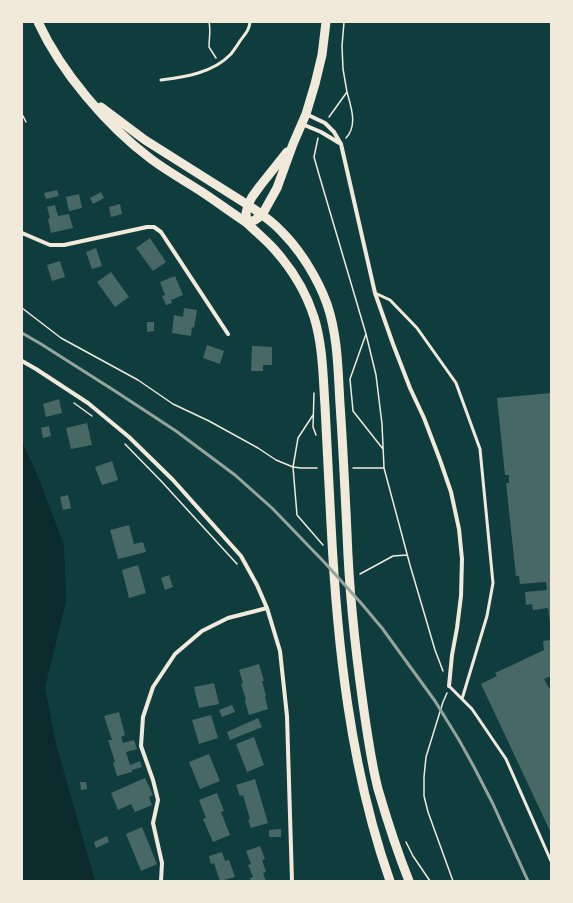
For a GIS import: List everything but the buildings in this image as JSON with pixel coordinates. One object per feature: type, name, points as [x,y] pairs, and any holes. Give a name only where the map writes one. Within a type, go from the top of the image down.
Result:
[{"type":"main road","points":[[38,22],[70,75],[103,116],[121,134],[151,159],[247,223],[274,249],[299,283],[315,319],[322,364],[334,579],[343,672],[353,737],[364,791],[390,881]]},
{"type":"main road","points":[[247,223],[262,215],[277,188],[306,114],[315,84],[322,55],[326,22]]},
{"type":"main road","points":[[86,96],[145,140],[248,205],[272,222],[293,244],[314,276],[321,290],[332,322],[336,342],[349,580],[358,670],[366,727],[378,787],[397,849],[409,881]]},
{"type":"main road","points":[[247,223],[246,213],[248,205],[260,186],[293,144]]},
{"type":"street","points":[[306,114],[325,123],[334,132],[341,144],[375,293],[393,344],[410,388],[424,418],[451,492],[459,529],[462,559],[462,596],[452,655],[449,686]]},
{"type":"street","points":[[302,124],[321,132],[341,144]]},
{"type":"street","points":[[22,233],[50,245],[64,245],[147,227],[154,227],[161,232],[228,334]]},
{"type":"street","points":[[22,361],[88,402],[129,437],[173,480],[241,556],[258,585],[267,608],[280,651],[288,716],[292,881]]},
{"type":"street","points":[[160,881],[162,863],[153,824],[158,800],[153,780],[141,746],[143,717],[153,686],[175,654],[202,631],[228,618],[267,608]]},
{"type":"lane","points":[[161,80],[178,78],[196,73],[209,69],[219,63],[234,50],[249,28],[250,22]]},
{"type":"lane","points":[[375,293],[390,300],[417,328],[456,383],[480,449],[493,583],[487,616],[462,698]]},
{"type":"lane","points":[[449,686],[472,709],[506,758],[551,861]]},
{"type":"path","points":[[208,22],[210,28],[209,47],[219,63]]},
{"type":"path","points":[[341,144],[348,136],[353,123],[352,111],[346,92],[343,69],[342,46],[344,22]]},
{"type":"path","points":[[325,123],[346,92]]},
{"type":"path","points":[[22,114],[26,122]]},
{"type":"path","points":[[321,132],[317,141],[314,157],[366,334],[376,374],[382,424],[384,468],[407,555],[443,672]]},
{"type":"path","points":[[22,308],[61,338],[138,380],[173,404],[209,421],[258,448],[276,460],[293,467],[317,468]]},
{"type":"path","points":[[366,334],[350,379],[353,412],[383,450]]},
{"type":"path","points":[[314,393],[312,427],[316,435]]},
{"type":"path","points":[[70,400],[94,418]]},
{"type":"path","points":[[313,415],[298,438],[293,467],[297,515],[323,545]]},
{"type":"path","points":[[122,441],[162,482],[238,566]]},
{"type":"path","points":[[353,468],[384,468]]},
{"type":"path","points":[[360,574],[393,556],[407,555]]},
{"type":"path","points":[[449,686],[426,757],[424,796],[428,812],[453,881]]},
{"type":"path","points":[[406,842],[413,856],[430,881]]},
{"type":"water","points":[[22,441],[38,477],[64,545],[66,601],[45,688],[56,744],[95,881],[22,881]]},
{"type":"railway","points":[[22,333],[176,431],[235,475],[272,508],[325,563],[382,628],[435,701],[474,767],[493,804],[528,881]]}]
